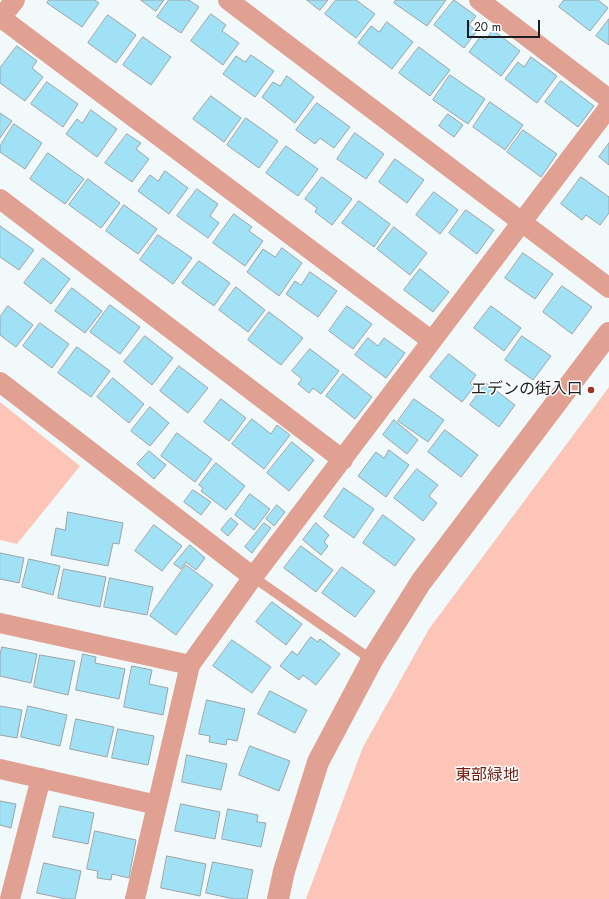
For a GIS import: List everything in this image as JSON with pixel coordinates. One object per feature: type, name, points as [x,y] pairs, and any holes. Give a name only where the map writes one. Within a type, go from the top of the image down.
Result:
[{"type":"street","points":[[14,0],[0,18],[432,341]]},
{"type":"street","points":[[228,0],[609,288]]},
{"type":"street","points":[[479,0],[609,99]]},
{"type":"street","points":[[135,899],[190,665],[253,577],[609,108]]},
{"type":"street","points":[[0,199],[343,460]]},
{"type":"street","points":[[278,899],[284,871],[318,762],[372,660],[421,582],[609,333]]},
{"type":"street","points":[[0,382],[253,577]]},
{"type":"street","points":[[0,623],[190,665]]},
{"type":"street","points":[[0,769],[157,805]]},
{"type":"street","points":[[10,899],[41,778]]},
{"type":"lane","points":[[253,577],[372,660]]},
{"type":"green space","name":"東部緑地","points":[[609,387],[609,899],[306,899],[363,747],[429,629]]},
{"type":"green space","points":[[0,402],[80,466],[17,544],[0,540]]},
{"type":"building","points":[[49,0],[95,0],[99,3],[82,27],[47,3]]},
{"type":"building","points":[[141,0],[164,0],[156,11]]},
{"type":"building","points":[[169,0],[189,0],[199,7],[181,33],[157,17]]},
{"type":"building","points":[[307,0],[328,0],[320,10]]},
{"type":"building","points":[[336,0],[356,0],[375,14],[356,38],[325,14]]},
{"type":"building","points":[[396,0],[446,0],[427,26],[394,3]]},
{"type":"building","points":[[454,0],[476,16],[469,25],[477,31],[464,48],[434,25]]},
{"type":"building","points":[[564,0],[598,0],[608,8],[590,31],[559,7]]},
{"type":"building","points":[[211,14],[226,25],[222,31],[239,43],[223,65],[191,41]]},
{"type":"building","points":[[108,15],[136,35],[116,63],[88,43]]},
{"type":"building","points":[[609,19],[609,45],[596,36]]},
{"type":"building","points":[[387,22],[413,42],[392,69],[358,43],[371,26],[379,32]]},
{"type":"building","points":[[493,30],[520,51],[501,76],[469,52],[481,36],[485,40]]},
{"type":"building","points":[[143,37],[171,57],[151,85],[123,65]]},
{"type":"building","points":[[17,46],[37,61],[32,68],[43,77],[25,101],[0,83],[0,68]]},
{"type":"building","points":[[419,47],[450,70],[430,96],[399,73]]},
{"type":"building","points":[[251,55],[274,71],[255,97],[223,74],[236,56],[245,62]]},
{"type":"building","points":[[531,57],[557,76],[537,103],[505,79],[518,62],[524,67]]},
{"type":"building","points":[[450,75],[485,99],[468,124],[433,100]]},
{"type":"building","points":[[287,76],[314,97],[295,123],[262,97],[273,82],[280,86]]},
{"type":"building","points":[[561,81],[594,106],[578,127],[545,102]]},
{"type":"building","points":[[47,82],[78,104],[63,127],[31,104]]},
{"type":"building","points":[[211,96],[241,118],[224,142],[193,119]]},
{"type":"building","points":[[490,102],[523,125],[505,150],[473,127]]},
{"type":"building","points":[[317,103],[350,127],[334,148],[320,138],[315,144],[296,130]]},
{"type":"building","points":[[91,110],[117,129],[97,157],[66,134],[77,119],[82,123]]},
{"type":"building","points":[[0,113],[12,121],[0,138]]},
{"type":"building","points":[[448,114],[463,125],[454,137],[439,126]]},
{"type":"building","points":[[246,118],[278,141],[259,168],[227,145]]},
{"type":"building","points":[[14,124],[42,143],[25,169],[0,152],[0,146]]},
{"type":"building","points":[[523,130],[557,154],[541,177],[507,152]]},
{"type":"building","points":[[355,133],[384,154],[366,179],[337,159]]},
{"type":"building","points":[[127,134],[141,143],[136,149],[149,159],[132,182],[105,163]]},
{"type":"building","points":[[609,143],[609,165],[599,157]]},
{"type":"building","points":[[286,146],[318,169],[298,196],[266,173]]},
{"type":"building","points":[[48,153],[84,179],[65,204],[30,179]]},
{"type":"building","points":[[395,159],[424,180],[407,203],[379,182]]},
{"type":"building","points":[[165,171],[188,188],[169,214],[138,191],[150,175],[158,181]]},
{"type":"building","points":[[322,177],[352,199],[332,225],[315,212],[317,208],[305,199]]},
{"type":"building","points":[[581,177],[609,197],[609,213],[600,225],[586,215],[582,220],[561,204]]},
{"type":"building","points":[[88,179],[120,203],[101,228],[69,205]]},
{"type":"building","points":[[197,189],[218,204],[210,216],[219,223],[208,238],[177,216]]},
{"type":"building","points":[[434,192],[458,210],[440,234],[416,215]]},
{"type":"building","points":[[359,201],[390,224],[374,247],[342,223]]},
{"type":"building","points":[[124,205],[157,229],[138,254],[106,231]]},
{"type":"building","points":[[466,210],[494,230],[477,254],[449,233]]},
{"type":"building","points":[[234,214],[252,227],[249,231],[263,241],[245,266],[213,243]]},
{"type":"building","points":[[0,226],[34,250],[19,270],[0,257]]},
{"type":"building","points":[[394,227],[427,253],[410,275],[377,249]]},
{"type":"building","points":[[158,235],[192,258],[173,284],[140,260]]},
{"type":"building","points":[[282,248],[302,263],[279,296],[247,272],[263,249],[275,257]]},
{"type":"building","points":[[523,253],[553,274],[535,299],[505,278]]},
{"type":"building","points":[[43,258],[70,279],[51,304],[24,283]]},
{"type":"building","points":[[199,261],[230,283],[214,306],[182,283]]},
{"type":"building","points":[[420,269],[449,292],[433,312],[404,290]]},
{"type":"building","points":[[310,272],[337,291],[318,317],[286,294],[295,281],[301,285]]},
{"type":"building","points":[[562,286],[592,307],[572,334],[543,312]]},
{"type":"building","points":[[236,287],[265,310],[248,332],[219,310]]},
{"type":"building","points":[[72,288],[102,311],[85,333],[55,311]]},
{"type":"building","points":[[110,305],[140,327],[120,354],[90,332]]},
{"type":"building","points":[[8,306],[33,325],[16,347],[0,335],[0,317]]},
{"type":"building","points":[[347,306],[372,324],[353,349],[329,331]]},
{"type":"building","points":[[491,306],[521,328],[504,351],[474,328]]},
{"type":"building","points":[[269,312],[303,338],[281,365],[248,340]]},
{"type":"building","points":[[40,323],[69,344],[52,368],[23,346]]},
{"type":"building","points":[[145,336],[173,358],[152,385],[124,362]]},
{"type":"building","points":[[522,336],[551,356],[533,380],[505,360]]},
{"type":"building","points":[[368,338],[378,346],[384,338],[405,353],[386,378],[355,355]]},
{"type":"building","points":[[77,347],[110,371],[91,397],[58,373]]},
{"type":"building","points":[[310,349],[339,371],[321,394],[313,388],[309,393],[298,384],[302,379],[292,371]]},
{"type":"building","points":[[449,354],[476,375],[470,383],[474,387],[462,402],[430,377]]},
{"type":"building","points":[[179,366],[208,388],[188,413],[160,391]]},
{"type":"building","points":[[343,374],[372,397],[355,419],[326,396]]},
{"type":"building","points":[[113,378],[144,404],[129,423],[97,397]]},
{"type":"building","points":[[486,383],[515,405],[499,427],[470,405]]},
{"type":"building","points":[[221,399],[246,418],[229,441],[204,422]]},
{"type":"building","points":[[414,399],[444,420],[428,442],[398,421]]},
{"type":"building","points":[[150,407],[169,423],[150,446],[131,431]]},
{"type":"building","points":[[252,419],[271,434],[277,425],[290,435],[264,469],[232,444]]},
{"type":"building","points":[[394,420],[418,440],[407,454],[383,435]]},
{"type":"building","points":[[445,430],[478,455],[461,477],[428,452]]},
{"type":"building","points":[[177,433],[212,459],[195,482],[161,456]]},
{"type":"building","points":[[292,442],[314,460],[289,491],[267,473]]},
{"type":"building","points":[[389,450],[409,465],[386,497],[358,476],[376,452],[384,458]]},
{"type":"building","points":[[149,451],[166,465],[154,479],[137,464]]},
{"type":"building","points":[[216,463],[245,486],[226,510],[201,491],[203,488],[199,485]]},
{"type":"building","points":[[417,469],[438,485],[429,496],[437,503],[423,521],[394,498]]},
{"type":"building","points":[[344,488],[374,509],[354,538],[324,517]]},
{"type":"building","points":[[193,490],[211,502],[201,515],[184,502]]},
{"type":"building","points":[[250,494],[270,509],[254,530],[235,515]]},
{"type":"building","points":[[277,505],[285,512],[274,526],[266,519]]},
{"type":"building","points":[[68,512],[123,523],[119,544],[113,543],[108,566],[51,555],[56,528],[65,530]]},
{"type":"building","points":[[383,515],[415,539],[395,566],[363,543]]},
{"type":"building","points":[[231,518],[238,524],[228,536],[221,530]]},
{"type":"building","points":[[264,523],[271,528],[252,553],[245,547]]},
{"type":"building","points":[[316,523],[329,535],[324,542],[328,546],[321,555],[303,540]]},
{"type":"building","points":[[154,525],[182,546],[162,571],[135,551]]},
{"type":"building","points":[[190,545],[205,558],[196,570],[186,562],[181,569],[174,564]]},
{"type":"building","points":[[301,546],[333,570],[316,592],[284,568]]},
{"type":"building","points":[[0,553],[24,558],[19,583],[0,579]]},
{"type":"building","points":[[29,559],[60,566],[53,595],[22,587]]},
{"type":"building","points":[[186,565],[213,585],[176,635],[150,616]]},
{"type":"building","points":[[342,567],[375,591],[355,617],[322,593]]},
{"type":"building","points":[[64,569],[106,577],[100,607],[58,598]]},
{"type":"building","points":[[110,578],[153,587],[147,615],[104,607]]},
{"type":"building","points":[[272,602],[302,624],[286,645],[256,622]]},
{"type":"building","points":[[311,637],[318,642],[320,639],[340,654],[316,685],[303,675],[299,680],[280,666],[292,651],[297,655]]},
{"type":"building","points":[[232,640],[271,667],[252,693],[213,666]]},
{"type":"building","points":[[2,647],[37,654],[31,683],[0,676],[0,656]]},
{"type":"building","points":[[83,654],[96,657],[95,663],[125,669],[119,699],[76,690]]},
{"type":"building","points":[[40,655],[75,661],[68,695],[34,687]]},
{"type":"building","points":[[132,666],[152,670],[149,684],[168,688],[163,715],[124,707]]},
{"type":"building","points":[[270,691],[307,710],[295,733],[258,714]]},
{"type":"building","points":[[207,700],[245,709],[237,741],[227,739],[226,745],[209,742],[210,736],[199,734]]},
{"type":"building","points":[[0,706],[22,710],[17,738],[0,735]]},
{"type":"building","points":[[28,706],[67,715],[60,746],[21,737]]},
{"type":"building","points":[[76,719],[114,727],[107,757],[70,749]]},
{"type":"building","points":[[118,729],[154,736],[148,765],[112,758]]},
{"type":"building","points":[[250,746],[290,761],[279,791],[239,775]]},
{"type":"building","points":[[187,755],[227,764],[221,790],[182,782]]},
{"type":"building","points":[[0,801],[16,804],[11,828],[0,825]]},
{"type":"building","points":[[181,804],[220,812],[215,839],[175,831]]},
{"type":"building","points":[[60,806],[94,813],[88,844],[53,837]]},
{"type":"building","points":[[228,809],[258,815],[257,822],[266,823],[261,847],[222,839]]},
{"type":"building","points":[[95,831],[136,840],[129,878],[112,874],[111,880],[97,878],[98,871],[87,869]]},
{"type":"building","points":[[167,856],[206,864],[200,896],[161,888]]},
{"type":"building","points":[[213,862],[253,870],[247,899],[234,899],[206,893]]},
{"type":"building","points":[[44,863],[81,871],[75,899],[66,899],[37,893]]},
{"type":"place","name":"エデンの街入口","points":[[591,390]]}]
